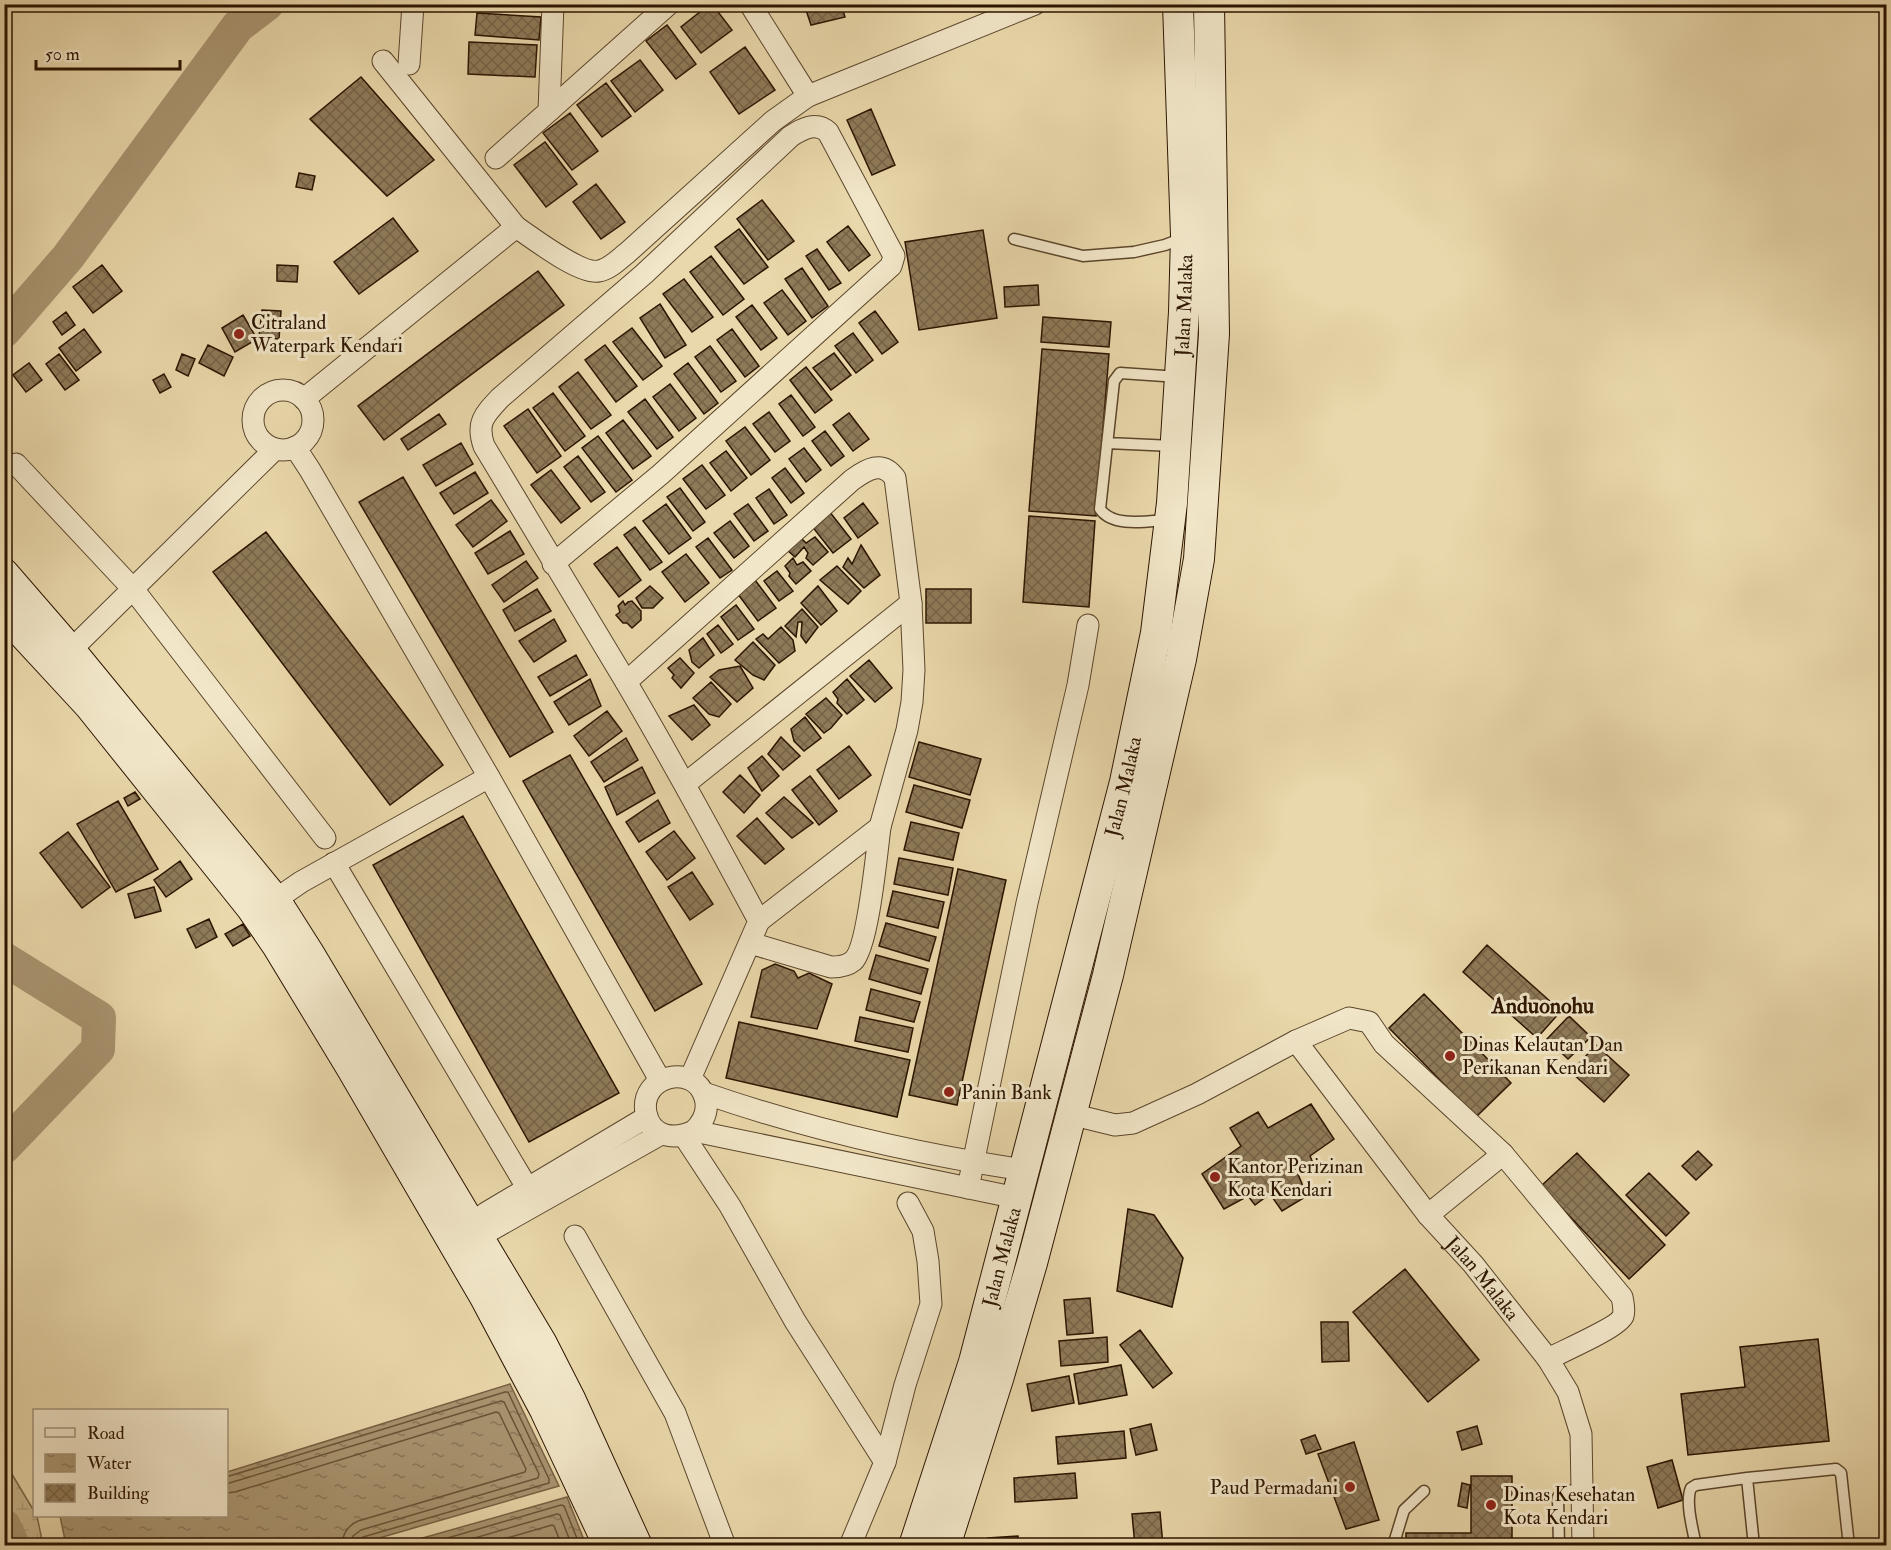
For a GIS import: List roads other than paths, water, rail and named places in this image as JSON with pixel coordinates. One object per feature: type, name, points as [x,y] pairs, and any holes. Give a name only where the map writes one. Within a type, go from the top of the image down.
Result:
[{"type":"street","points":[[409,64],[413,4]]},
{"type":"street","points":[[549,111],[553,4]]},
{"type":"street","points":[[496,159],[669,4]]},
{"type":"street","points":[[750,4],[808,96]]},
{"type":"street","points":[[383,61],[516,227],[573,264],[594,271],[607,268],[627,253],[773,121],[808,96],[1035,4]]},
{"type":"street","name":"Jalan Malaka","points":[[914,1545],[974,1362],[999,1184],[1125,782],[1156,633],[1170,376],[1184,312],[1175,241],[1178,4]]},
{"type":"street","name":"Jalan Malaka","points":[[945,1545],[1032,1263],[1094,1120],[1107,975],[1181,659],[1199,559],[1214,334],[1209,4]]},
{"type":"street","points":[[553,564],[661,474],[891,266],[894,256],[824,128],[803,128],[791,136],[644,274],[500,398],[486,413],[480,434],[484,446],[553,564],[626,682],[685,784],[759,921]]},
{"type":"street","points":[[304,399],[516,227]]},
{"type":"street","points":[[91,630],[285,448],[304,441],[311,431],[313,419],[311,408],[297,393],[279,390],[270,393],[256,405],[252,422],[259,439],[266,445],[285,448],[316,480],[489,777],[660,1080]]},
{"type":"street","points":[[16,464],[133,589],[325,838]]},
{"type":"street","points":[[626,682],[852,480],[864,471],[874,468],[891,472],[895,478],[910,603],[914,670],[912,702],[907,730],[880,827],[865,934],[860,952],[854,961],[831,968],[750,943]]},
{"type":"street","points":[[4,574],[69,649],[275,900],[542,1344],[637,1545]]},
{"type":"street","points":[[685,784],[910,603]]},
{"type":"street","points":[[4,613],[90,706],[251,907],[277,945],[351,1067],[473,1232],[485,1297],[545,1410],[609,1545]]},
{"type":"street","points":[[980,1162],[1027,903],[1078,685],[1088,625]]},
{"type":"street","points":[[275,900],[318,873],[489,777]]},
{"type":"street","points":[[697,1086],[759,921],[880,827]]},
{"type":"street","points":[[318,873],[520,1200]]},
{"type":"street","points":[[1094,1120],[1132,1123],[1197,1094],[1296,1041],[1349,1017],[1369,1022],[1384,1044],[1503,1154],[1622,1297],[1623,1316],[1618,1322],[1548,1359]]},
{"type":"street","name":"Jalan Malaka","points":[[1296,1041],[1428,1215],[1473,1263],[1548,1359],[1568,1392],[1581,1434],[1583,1545]]},
{"type":"street","points":[[674,1076],[757,1111],[796,1122],[869,1140],[980,1162],[999,1184],[689,1134],[672,1137],[661,1134],[652,1126],[645,1107],[647,1097],[660,1080],[674,1076]]},
{"type":"street","points":[[689,1134],[702,1124],[706,1114],[707,1103],[697,1086]]},
{"type":"street","points":[[473,1232],[647,1117]]},
{"type":"street","points":[[791,1151],[796,1122]]},
{"type":"street","points":[[520,1200],[661,1134]]},
{"type":"street","points":[[689,1134],[795,1321],[885,1462]]},
{"type":"street","points":[[1428,1215],[1503,1154]]},
{"type":"street","points":[[980,1162],[999,1184]]},
{"type":"street","points":[[850,1545],[885,1462],[905,1385],[931,1304],[923,1231],[908,1203]]},
{"type":"street","points":[[575,1236],[675,1413],[725,1545]]},
{"type":"lane","points":[[1014,239],[1083,256],[1134,252],[1175,241]]},
{"type":"lane","points":[[1161,520],[1120,521],[1104,514],[1100,509],[1114,381],[1120,373],[1170,376]]},
{"type":"lane","points":[[1107,443],[1166,446]]},
{"type":"lane","points":[[1696,1545],[1690,1515],[1689,1493],[1696,1485],[1836,1469],[1841,1473],[1849,1545]]},
{"type":"lane","points":[[1747,1478],[1754,1545]]},
{"type":"lane","points":[[1559,1545],[1558,1497],[1563,1491],[1582,1490]]},
{"type":"lane","points":[[1393,1545],[1404,1510],[1424,1491]]},
{"type":"water","points":[[510,1384],[559,1486],[355,1545],[66,1545],[60,1517],[228,1517],[228,1472]]},
{"type":"water","points":[[567,1497],[586,1545],[398,1545]]},
{"type":"waterway","points":[[4,331],[68,257],[238,26],[267,4]]},
{"type":"waterway","points":[[4,959],[99,1018],[98,1049],[4,1147]]},
{"type":"waterway","points":[[4,1526],[13,1546]]},
{"type":"place","name":"Citraland Waterpark Kendari","points":[[239,334]]},
{"type":"place","name":"Dinas Kelautan Dan Perikanan Kendari","points":[[1450,1056]]},
{"type":"place","name":"Panin Bank","points":[[949,1092]]},
{"type":"place","name":"Kantor Perizinan Kota Kendari","points":[[1215,1177]]},
{"type":"place","name":"Paud Permadani","points":[[1350,1487]]},
{"type":"place","name":"Dinas Kesehatan Kota Kendari","points":[[1491,1505]]},
{"type":"district","name":"Anduonohu","points":[[1543,1006]]}]
